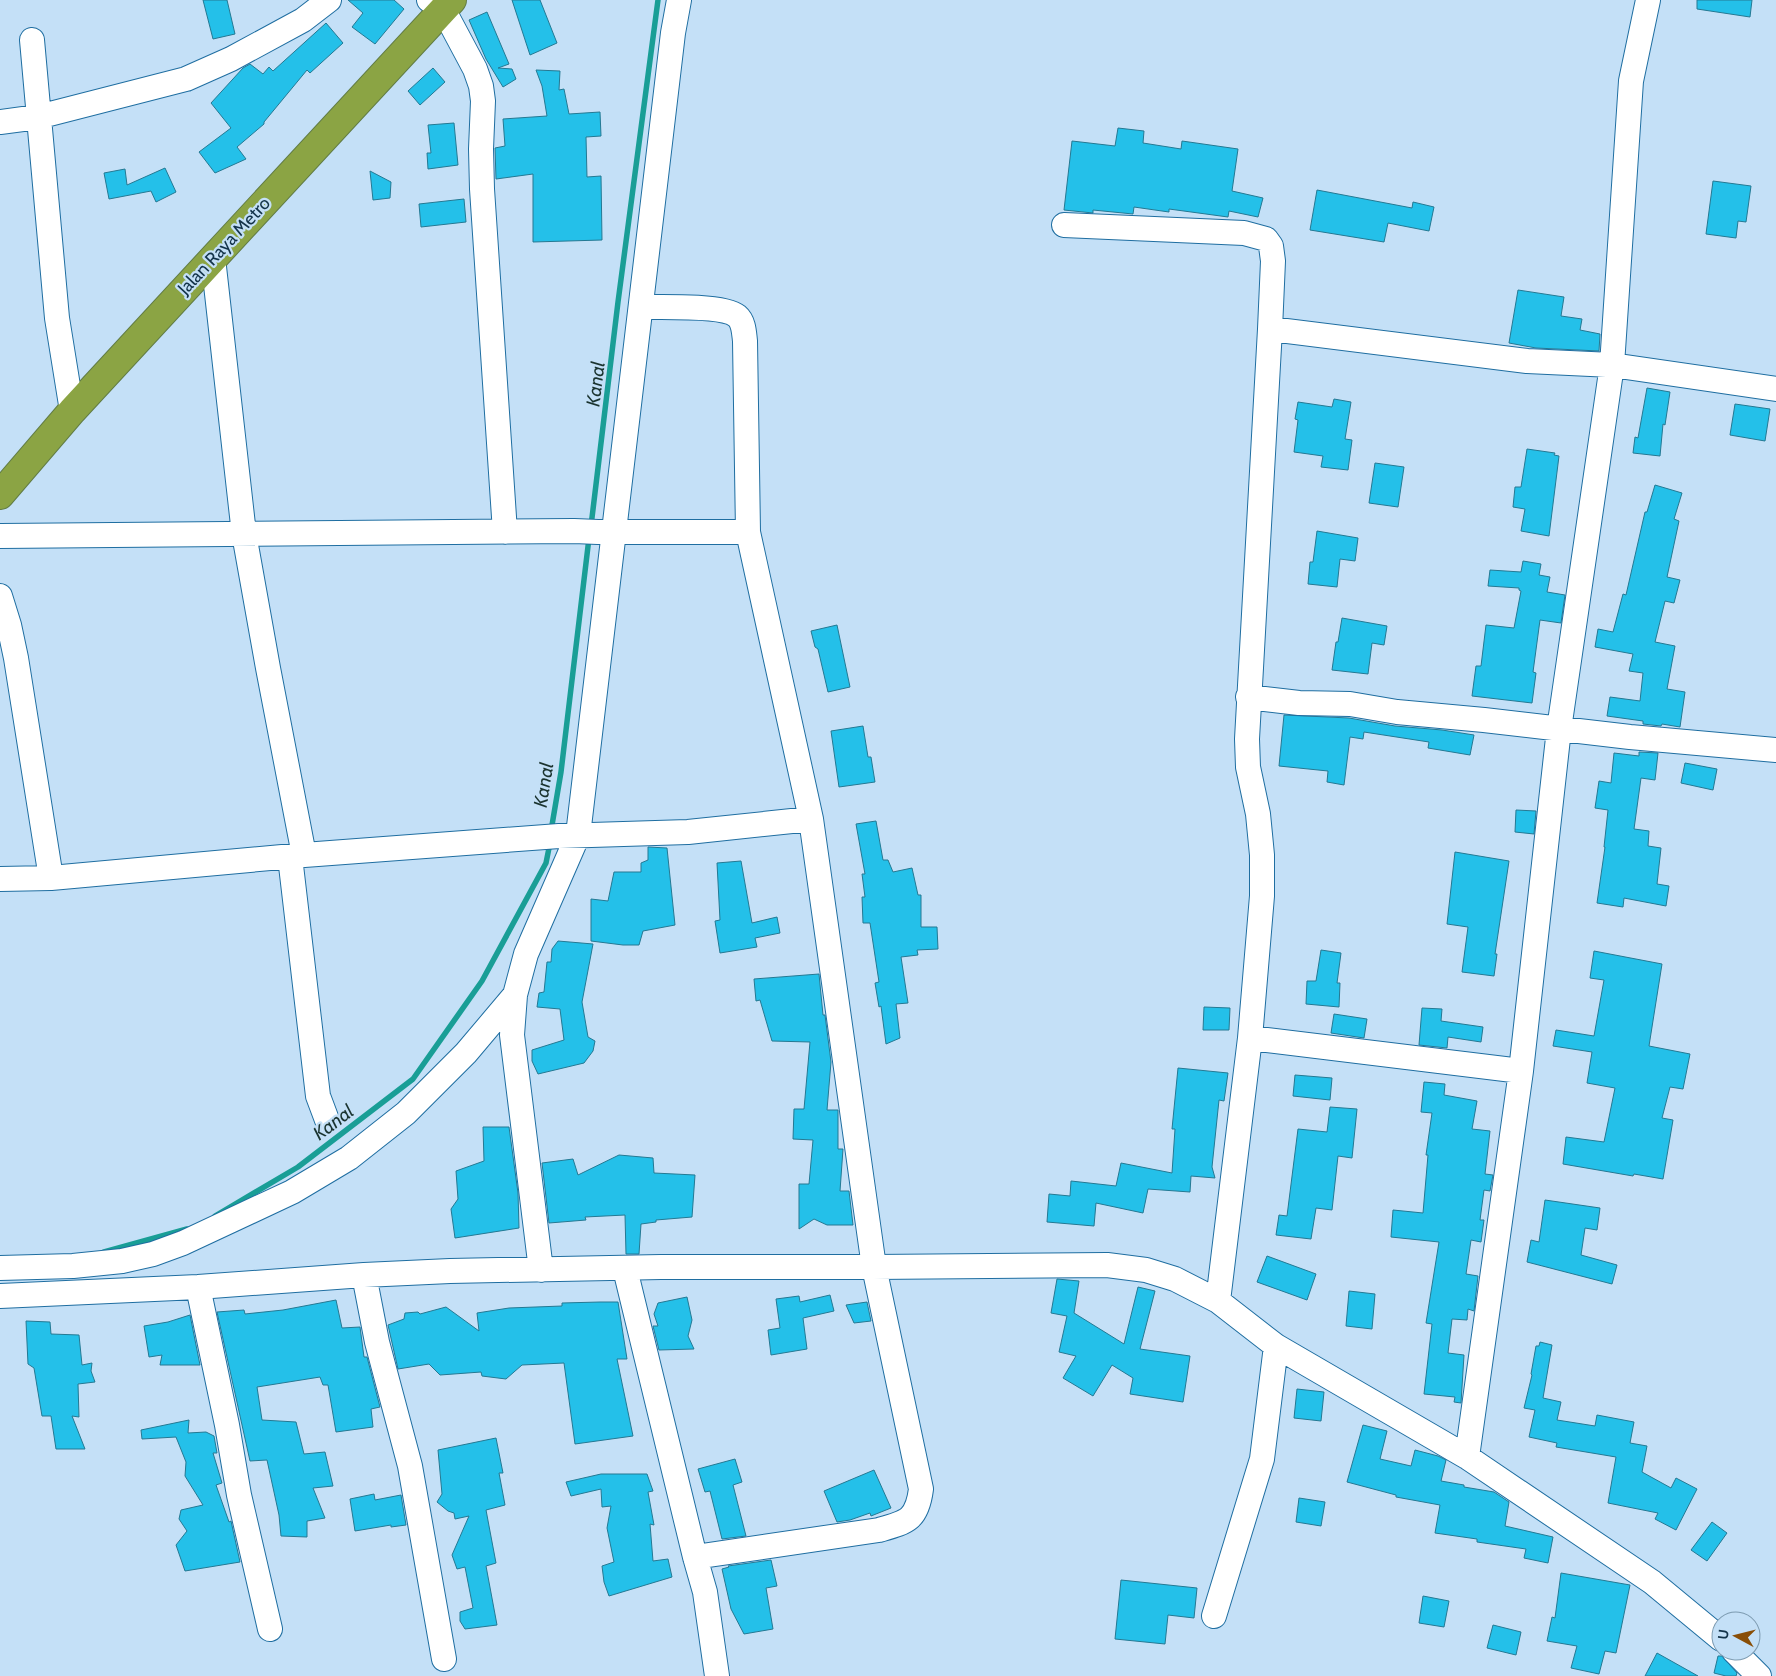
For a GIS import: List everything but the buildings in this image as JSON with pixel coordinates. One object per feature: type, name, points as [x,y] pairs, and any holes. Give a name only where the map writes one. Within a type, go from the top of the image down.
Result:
[{"type":"highway","name":"Jalan Raya Metro","points":[[0,495],[72,411],[213,258],[441,3]]},
{"type":"street","points":[[0,122],[38,117],[186,79],[231,59],[303,20],[329,0]]},
{"type":"street","points":[[541,1270],[512,1035],[515,995],[526,954],[569,836],[606,532],[641,307],[673,33],[679,0]]},
{"type":"street","points":[[1467,1456],[1521,1071],[1559,729],[1612,365],[1631,81],[1648,0]]},
{"type":"street","points":[[441,3],[475,70],[481,86],[483,101],[482,189],[505,532]]},
{"type":"street","points":[[32,40],[57,318],[72,411]]},
{"type":"street","points":[[1064,225],[1244,233],[1266,239],[1271,246],[1273,261],[1270,330],[1247,739],[1248,767],[1258,814],[1262,855],[1262,896],[1250,1038],[1218,1301]]},
{"type":"street","points":[[213,258],[244,534],[271,687],[297,856],[318,1096],[327,1120]]},
{"type":"street","points":[[641,307],[718,309],[737,316],[743,324],[745,341],[748,532],[811,820],[874,1267],[921,1489],[919,1505],[914,1513],[901,1523],[879,1530],[695,1557]]},
{"type":"street","points":[[1270,330],[1527,361],[1612,365],[1776,389]]},
{"type":"street","points":[[0,536],[574,531],[748,532]]},
{"type":"street","points":[[0,596],[16,658],[51,878]]},
{"type":"street","points":[[1248,697],[1299,703],[1350,704],[1397,712],[1559,729],[1773,746]]},
{"type":"street","points":[[0,879],[51,878],[518,839],[688,832],[811,820]]},
{"type":"street","points":[[0,1268],[73,1266],[153,1254],[183,1243],[292,1192],[349,1158],[406,1113],[466,1053],[515,995]]},
{"type":"street","points":[[1250,1038],[1521,1071]]},
{"type":"street","points":[[0,1296],[198,1287],[450,1271],[661,1267],[1107,1265],[1146,1270],[1175,1279],[1218,1301],[1276,1346],[1467,1456],[1652,1582],[1711,1631]]},
{"type":"street","points":[[625,1269],[705,1592],[717,1676]]},
{"type":"street","points":[[364,1275],[377,1342],[410,1466],[444,1659]]},
{"type":"street","points":[[198,1287],[227,1425],[239,1495],[270,1629]]},
{"type":"street","points":[[1214,1616],[1262,1459],[1276,1346]]},
{"type":"street","points":[[1744,1661],[1758,1676]]},
{"type":"waterway","name":"Kanal","points":[[591,526],[618,302],[658,0]]},
{"type":"waterway","name":"Kanal","points":[[551,831],[561,772],[589,538]]},
{"type":"waterway","name":"Kanal","points":[[215,1216],[298,1167],[413,1079],[482,981],[546,863],[550,843]]},
{"type":"waterway","name":"Kanal","points":[[104,1252],[187,1229]]}]
